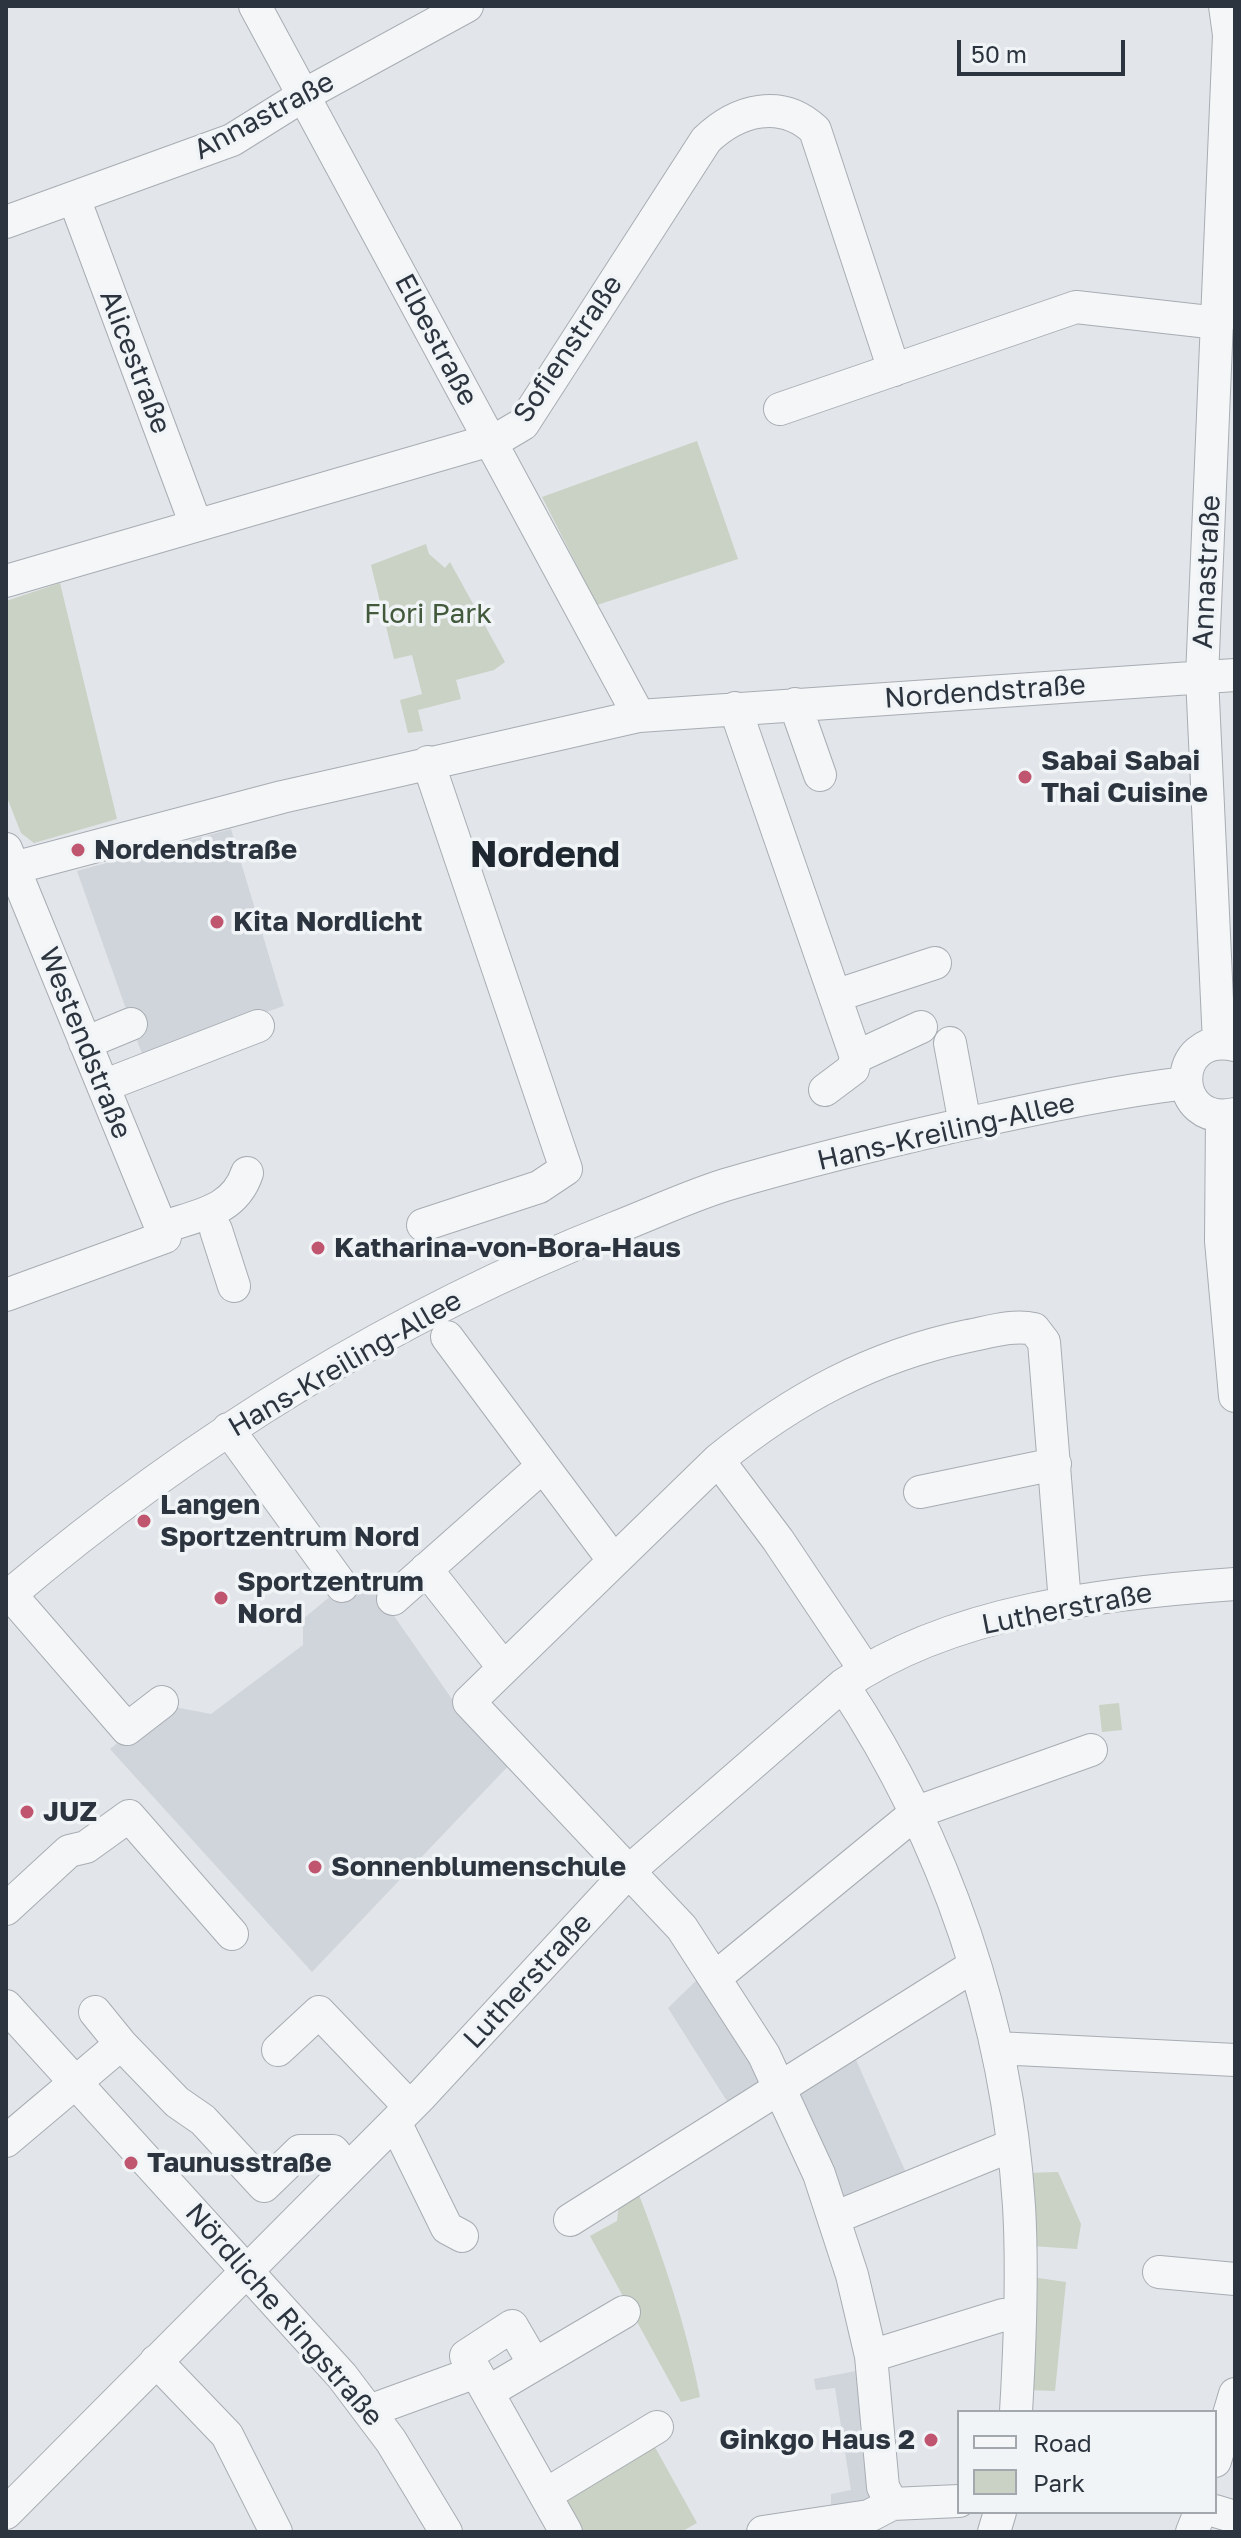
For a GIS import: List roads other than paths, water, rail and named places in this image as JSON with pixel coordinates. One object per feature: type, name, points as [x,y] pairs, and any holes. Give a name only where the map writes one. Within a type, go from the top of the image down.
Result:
[{"type":"street","name":"Elbestraße","points":[[255,6],[639,716]]},
{"type":"street","name":"Annastraße","points":[[6,222],[232,140],[304,95],[467,6]]},
{"type":"street","name":"Annastraße","points":[[1227,1044],[1202,677],[1230,25]]},
{"type":"street","name":"Sofienstraße","points":[[6,581],[490,440],[523,424],[706,140],[735,119],[770,110],[788,112],[815,130],[894,370]]},
{"type":"street","name":"Alicestraße","points":[[74,198],[196,525]]},
{"type":"street","points":[[780,409],[1076,307],[1218,323]]},
{"type":"street","name":"Nordendstraße","points":[[8,862],[428,762],[639,716],[1235,675]]},
{"type":"street","points":[[795,704],[820,775]]},
{"type":"street","points":[[735,708],[856,1057],[853,1069],[825,1090]]},
{"type":"street","points":[[423,1225],[539,1187],[566,1169],[428,762]]},
{"type":"street","name":"Westendstraße","points":[[8,862],[163,1232]]},
{"type":"street","points":[[835,996],[935,963]]},
{"type":"street","points":[[85,1043],[131,1024]]},
{"type":"street","points":[[103,1086],[258,1026]]},
{"type":"street","points":[[856,1057],[921,1027]]},
{"type":"street","points":[[950,1043],[965,1124]]},
{"type":"street","points":[[1227,1044],[1208,1046],[1191,1060],[1186,1083],[1198,1107],[1229,1115],[1221,1241],[1235,1396]]},
{"type":"street","name":"Hans-Kreiling-Allee","points":[[8,1596],[173,1467],[228,1429],[386,1334],[556,1251],[722,1186],[965,1124],[1186,1083]]},
{"type":"street","points":[[6,1295],[227,1204],[240,1193],[247,1173]]},
{"type":"street","points":[[216,1230],[234,1286]]},
{"type":"street","points":[[892,2504],[883,2487],[871,2356],[864,2317],[834,2218],[782,2088],[717,1976],[682,1928],[469,1702],[718,1460],[803,1398],[853,1372],[941,1342],[1024,1326],[1034,1329],[1044,1342],[1065,1603]]},
{"type":"street","points":[[447,1337],[614,1561]]},
{"type":"street","points":[[228,1429],[342,1586]]},
{"type":"street","points":[[718,1460],[778,1540],[854,1677],[874,1731],[917,1812],[951,1892],[975,1965],[997,2048],[1013,2145],[1020,2234],[1016,2410]]},
{"type":"street","points":[[920,1492],[1055,1464]]},
{"type":"street","points":[[393,1599],[543,1466]]},
{"type":"street","points":[[426,1569],[504,1668]]},
{"type":"street","name":"Lutherstraße","points":[[6,2513],[402,2115],[629,1871],[854,1677],[953,1633],[1065,1603],[1125,1593],[1235,1584]]},
{"type":"street","points":[[8,1596],[127,1729],[162,1702]]},
{"type":"street","points":[[717,1976],[917,1812],[1091,1750]]},
{"type":"street","points":[[6,1909],[69,1851],[86,1847],[129,1816],[232,1934]]},
{"type":"street","points":[[570,2220],[975,1965]]},
{"type":"street","name":"Nördliche Ringstraße","points":[[6,2006],[248,2270],[369,2411],[446,2532]]},
{"type":"street","points":[[95,2012],[177,2102],[203,2120],[264,2186],[300,2151],[333,2151],[348,2169]]},
{"type":"street","points":[[278,2050],[319,2012],[402,2115],[447,2228],[462,2236]]},
{"type":"street","points":[[6,2141],[121,2044]]},
{"type":"street","points":[[997,2048],[1235,2060]]},
{"type":"street","points":[[834,2218],[1013,2145]]},
{"type":"street","points":[[1159,2272],[1235,2279]]},
{"type":"street","points":[[369,2411],[482,2382],[534,2364],[624,2312]]},
{"type":"street","points":[[871,2356],[1003,2315],[1019,2315]]},
{"type":"street","points":[[534,2364],[512,2326],[466,2356],[566,2532]]},
{"type":"street","points":[[156,2361],[218,2423],[235,2447],[276,2532]]},
{"type":"street","points":[[1217,2454],[1235,2394]]},
{"type":"street","points":[[545,2495],[657,2427]]},
{"type":"street","points":[[763,2532],[869,2516],[892,2504],[957,2501]]},
{"type":"place","name":"Sabai Sabai Thai Cuisine","points":[[1025,777]]},
{"type":"place","name":"Nordendstraße","points":[[78,850]]},
{"type":"place","name":"Kita Nordlicht","points":[[217,922]]},
{"type":"place","name":"Katharina-von-Bora-Haus","points":[[318,1248]]},
{"type":"place","name":"Langen Sportzentrum Nord","points":[[144,1521]]},
{"type":"place","name":"Sportzentrum Nord","points":[[221,1598]]},
{"type":"place","name":"JUZ","points":[[27,1812]]},
{"type":"place","name":"Sonnenblumenschule","points":[[315,1867]]},
{"type":"place","name":"Taunusstraße","points":[[131,2163]]},
{"type":"place","name":"Ginkgo Haus 2","points":[[931,2440]]},
{"type":"district","name":"Nordend","points":[[545,856]]},
{"type":"park label","name":"Flori Park","points":[[428,614]]}]
